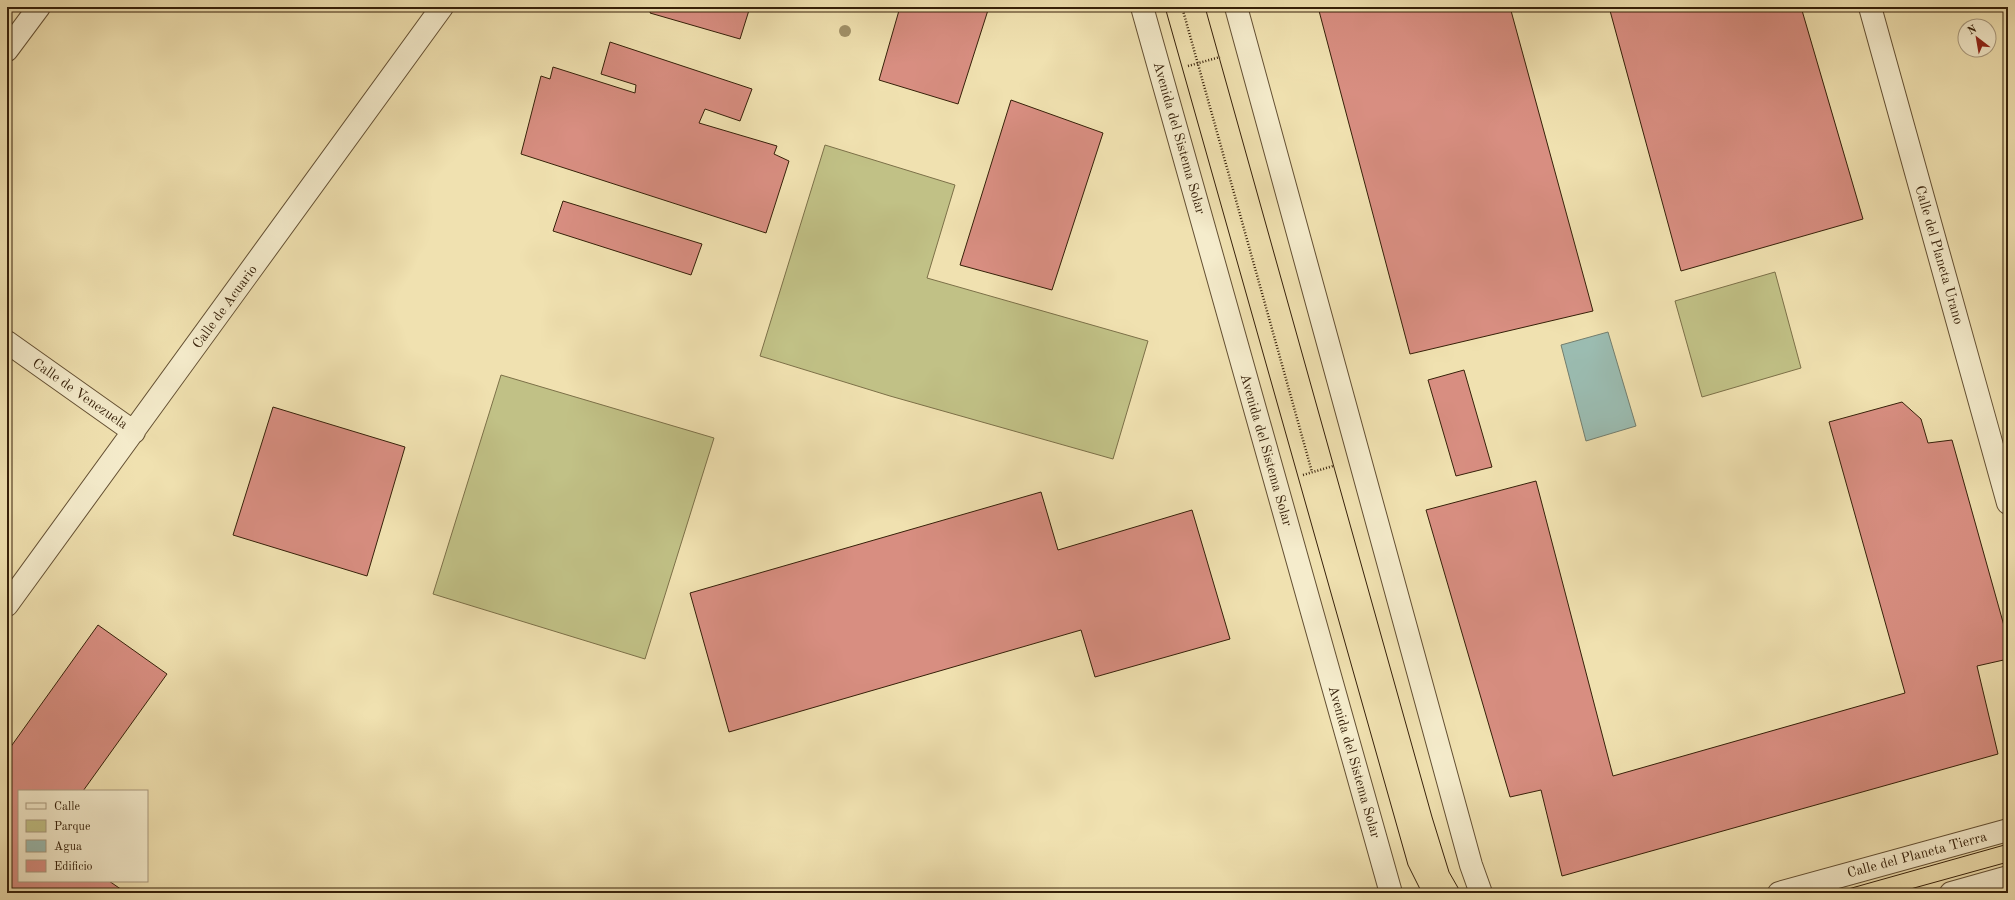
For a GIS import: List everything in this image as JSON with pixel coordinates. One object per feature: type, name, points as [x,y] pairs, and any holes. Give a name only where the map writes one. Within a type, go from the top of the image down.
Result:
[{"type":"street","name":"Calle de Acuario","points":[[7,605],[442,7]]},
{"type":"street","name":"Avenida del Sistema Solar","points":[[1142,7],[1391,893]]},
{"type":"street","points":[[1236,7],[1471,865],[1481,893]]},
{"type":"street","name":"Calle del Planeta Urano","points":[[1870,7],[2008,503]]},
{"type":"street","points":[[7,50],[36,8]]},
{"type":"street","name":"Calle de Venezuela","points":[[7,342],[134,432]]},
{"type":"street","name":"Calle del Planeta Tierra","points":[[1779,893],[2008,830]]},
{"type":"street","points":[[1471,865],[1488,893]]},
{"type":"street","points":[[1951,893],[2008,877]]},
{"type":"path","points":[[1182,7],[1312,472]]},
{"type":"path","points":[[1160,74],[1248,50]]},
{"type":"path","points":[[1276,483],[1359,457]]},
{"type":"green space","points":[[825,145],[955,185],[927,278],[1148,341],[1113,459],[890,396],[760,356]]},
{"type":"green space","points":[[1775,272],[1801,368],[1702,397],[1675,301]]},
{"type":"green space","points":[[501,375],[714,438],[645,659],[433,594]]},
{"type":"water","points":[[1608,332],[1636,426],[1586,441],[1561,345]]},
{"type":"building","points":[[652,7],[750,7],[740,39],[650,13]]},
{"type":"building","points":[[900,7],[989,7],[958,104],[879,80]]},
{"type":"building","points":[[1318,7],[1510,7],[1593,311],[1410,354]]},
{"type":"building","points":[[1609,7],[1801,7],[1863,219],[1681,271]]},
{"type":"building","points":[[610,42],[752,89],[740,121],[705,109],[699,123],[777,146],[774,154],[789,161],[766,233],[521,154],[541,76],[550,79],[553,67],[635,93],[636,85],[601,74]]},
{"type":"building","points":[[1011,100],[1103,133],[1052,290],[960,265]]},
{"type":"building","points":[[563,201],[702,244],[691,275],[553,231]]},
{"type":"building","points":[[1464,370],[1492,467],[1456,476],[1428,380]]},
{"type":"building","points":[[1902,402],[1921,419],[1928,443],[1952,440],[2008,640],[2008,659],[1977,666],[1998,754],[1562,876],[1541,790],[1510,797],[1426,510],[1536,481],[1613,776],[1905,693],[1829,422]]},
{"type":"building","points":[[273,407],[405,447],[367,576],[233,535]]},
{"type":"building","points":[[1041,492],[1058,550],[1192,510],[1230,639],[1095,677],[1081,630],[729,732],[690,593]]},
{"type":"building","points":[[98,625],[167,674],[84,790],[18,790],[18,882],[110,882],[125,892],[7,893],[7,752]]},
{"type":"tram line","points":[[1165,7],[1408,865],[1422,893]]},
{"type":"tram line","points":[[1205,7],[1432,817],[1449,872],[1461,893]]},
{"type":"tram line","points":[[1834,893],[2008,844]]},
{"type":"tram line","points":[[1896,893],[2008,862]]}]
